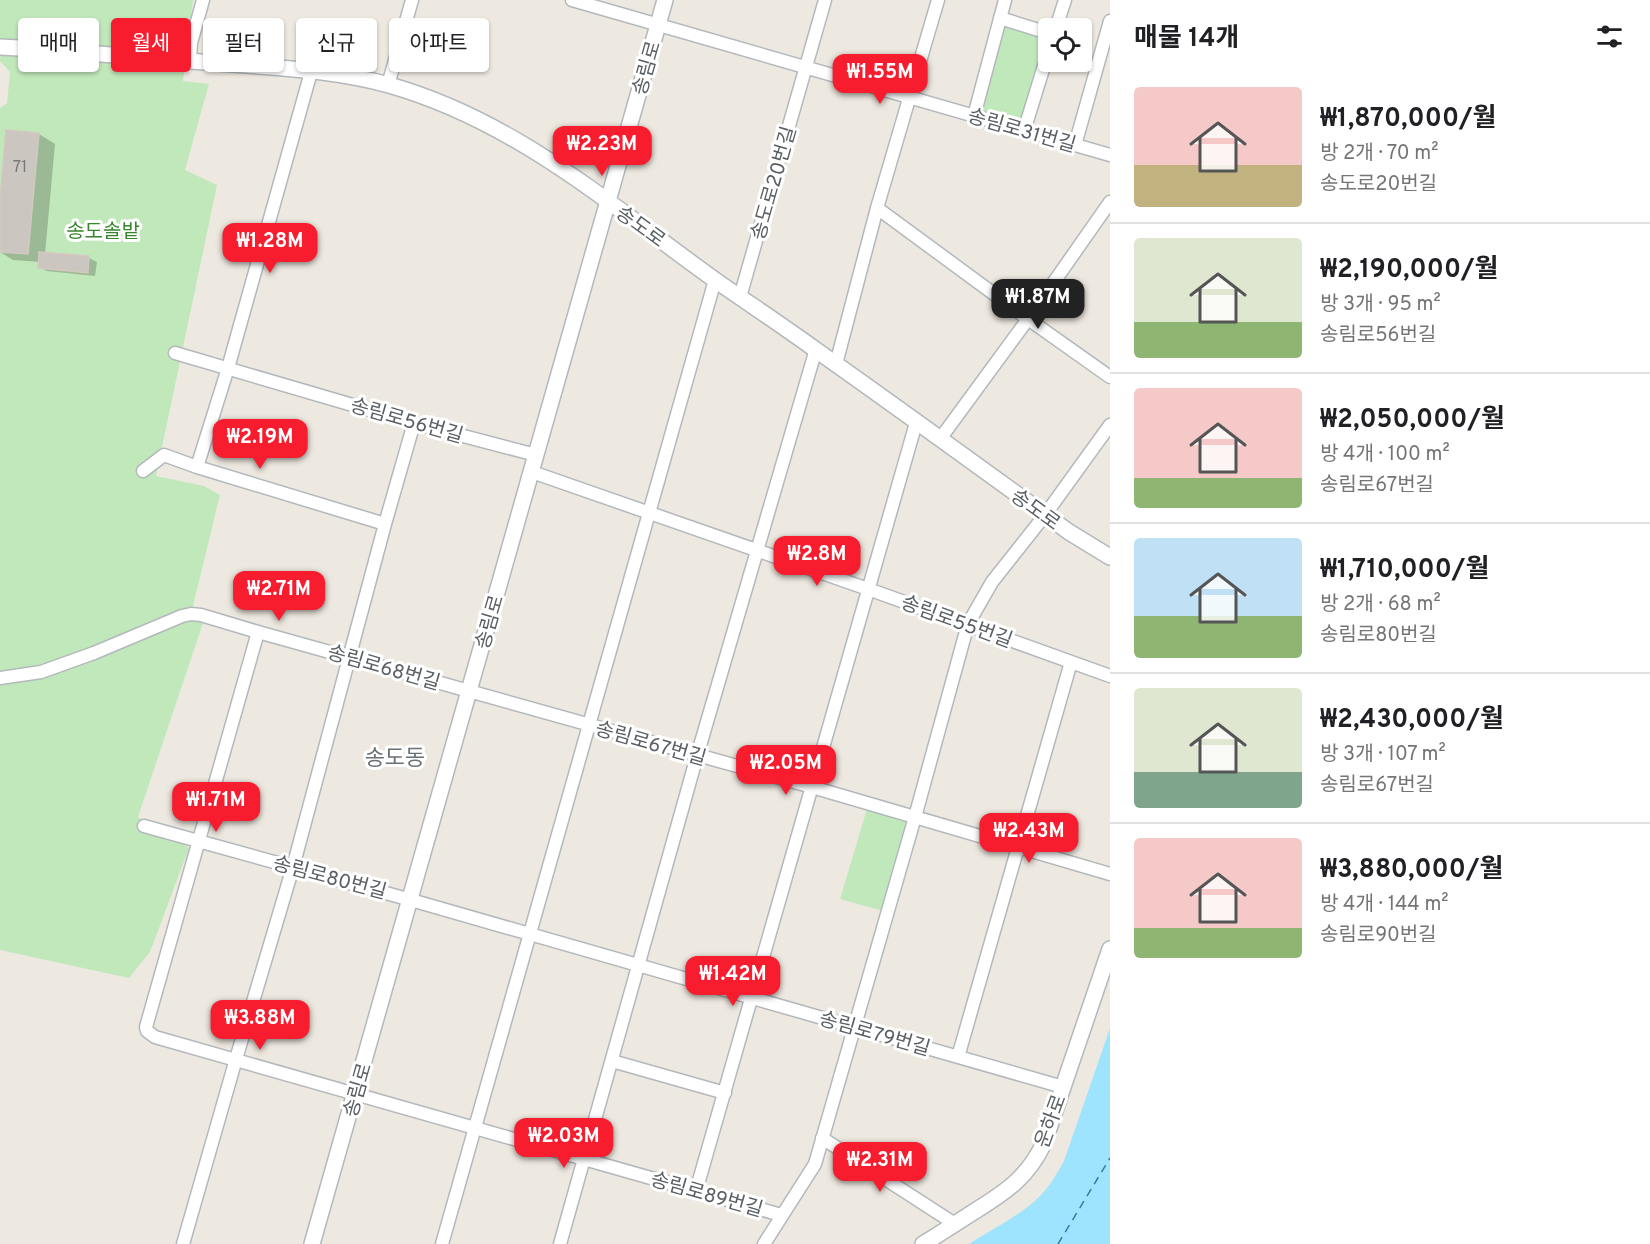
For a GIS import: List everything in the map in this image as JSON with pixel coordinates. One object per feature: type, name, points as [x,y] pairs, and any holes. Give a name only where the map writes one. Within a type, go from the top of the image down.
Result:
[{"type":"street","points":[[191,43],[203,0]]},
{"type":"street","points":[[388,85],[412,0]]},
{"type":"street","name":"송림로31번길","points":[[572,0],[1110,155]]},
{"type":"street","name":"송림로","points":[[312,1244],[665,0]]},
{"type":"street","name":"송도로20번길","points":[[740,297],[825,0]]},
{"type":"street","points":[[836,363],[877,208],[938,0]]},
{"type":"street","points":[[974,116],[1005,0]]},
{"type":"street","points":[[1059,18],[1065,0]]},
{"type":"street","points":[[1000,18],[1038,30]]},
{"type":"street","points":[[1074,146],[1110,21]]},
{"type":"street","name":"송도로","points":[[0,47],[111,55]]},
{"type":"street","name":"송도로","points":[[191,61],[296,71]]},
{"type":"street","points":[[197,467],[228,368],[311,72]]},
{"type":"street","name":"송도로","points":[[311,72],[388,85],[431,99],[506,134],[557,165],[1045,515],[1110,557]]},
{"type":"street","points":[[1024,131],[1042,72]]},
{"type":"street","points":[[940,439],[1110,202]]},
{"type":"street","points":[[877,208],[1110,377]]},
{"type":"street","points":[[442,1244],[715,280]]},
{"type":"street","points":[[560,1244],[697,756],[816,349]]},
{"type":"street","name":"송림로56번길","points":[[175,353],[414,423],[536,455]]},
{"type":"street","points":[[183,1244],[293,867],[414,423]]},
{"type":"street","points":[[696,1191],[916,423]]},
{"type":"street","points":[[764,1244],[815,1164],[968,624],[992,582],[1045,515],[1110,425]]},
{"type":"street","points":[[143,471],[164,455],[385,524]]},
{"type":"street","name":"송림로55번길","points":[[532,472],[1110,676]]},
{"type":"street","name":"송림로68번길","points":[[0,678],[41,672],[191,614],[470,692]]},
{"type":"street","points":[[198,841],[258,632]]},
{"type":"street","points":[[958,1056],[1071,662]]},
{"type":"street","name":"송림로67번길","points":[[470,692],[1110,874]]},
{"type":"street","name":"송림로80번길","points":[[144,826],[411,900]]},
{"type":"street","name":"송림로89번길","points":[[198,841],[146,1027],[147,1031],[155,1036],[781,1215]]},
{"type":"street","name":"송림로79번길","points":[[411,900],[1063,1087]]},
{"type":"street","name":"운하로","points":[[923,1244],[1006,1191],[1029,1169],[1044,1143],[1110,949]]},
{"type":"street","points":[[612,1061],[725,1093]]},
{"type":"street","points":[[822,1138],[955,1224]]},
{"type":"green space","name":"송도솔밭","points":[[0,0],[193,0],[191,18],[111,18],[111,72],[184,72],[183,81],[209,84],[185,170],[217,185],[156,476],[204,486],[220,495],[191,614],[204,620],[138,817],[189,848],[150,952],[129,978],[0,950],[0,108],[7,103],[10,72],[0,61]]},
{"type":"green space","points":[[1004,24],[1038,33],[1038,68],[1022,125],[979,113]]},
{"type":"green space","points":[[867,809],[909,822],[883,911],[840,899]]},
{"type":"water","points":[[1110,1028],[1110,1244],[969,1244],[1024,1210],[1040,1196],[1053,1179],[1064,1161]]},
{"type":"building","points":[[6,130],[39,133],[28,254],[0,252],[0,199]]},
{"type":"building","points":[[39,252],[89,256],[88,273],[38,268]]},
{"type":"ferry route","points":[[1058,1244],[1110,1158]]},
{"type":"district","name":"송도동","points":[[395,757]]}]
